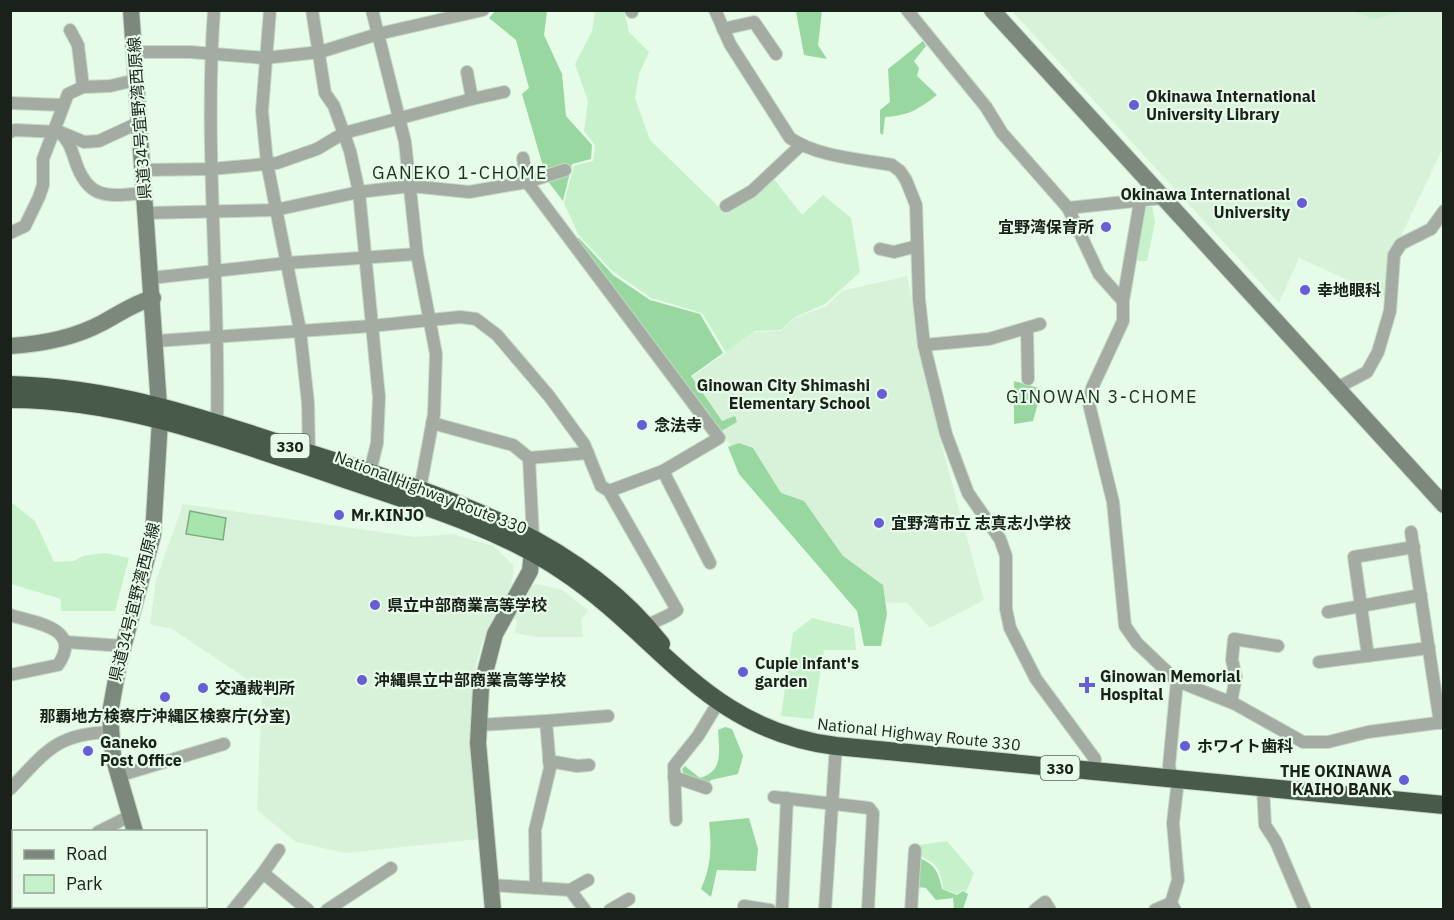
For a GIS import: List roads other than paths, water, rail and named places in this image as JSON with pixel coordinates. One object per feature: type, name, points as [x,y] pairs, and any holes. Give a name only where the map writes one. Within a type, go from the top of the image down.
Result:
[{"type":"highway","name":"National Highway Route 330","points":[[10,385],[79,390],[160,412],[217,423],[420,489],[533,545],[641,629],[691,682],[718,703],[756,725],[800,740],[836,746],[1443,805]]},
{"type":"highway","name":"National Highway Route 330","points":[[10,399],[160,412],[533,545]]},
{"type":"street","name":"県道34号宜野湾西原線","points":[[131,10],[160,412],[153,535],[112,694],[110,732],[118,776],[132,824]]},
{"type":"street","points":[[214,10],[211,54],[211,169],[218,336],[217,423]]},
{"type":"street","points":[[270,10],[262,111],[267,163],[275,210],[300,330],[308,404],[309,453]]},
{"type":"street","points":[[312,10],[325,93],[334,106],[344,133],[359,192],[379,397],[377,443],[370,472]]},
{"type":"street","points":[[372,10],[400,119],[411,186],[417,254],[436,354],[432,423],[420,489]]},
{"type":"street","points":[[135,52],[265,58],[320,52],[378,34],[483,10]]},
{"type":"street","points":[[715,10],[723,29],[757,89],[790,138],[801,145],[892,165],[900,171],[916,205],[924,345],[946,434],[968,493],[1000,539],[1006,556],[1006,609],[1010,628],[1035,680],[1095,759],[1094,771]]},
{"type":"street","points":[[907,10],[986,107],[1002,133],[1068,208],[1099,274],[1123,301]]},
{"type":"street","points":[[992,10],[1443,505]]},
{"type":"street","points":[[723,29],[754,22],[776,54]]},
{"type":"street","points":[[70,30],[78,45],[83,87]]},
{"type":"street","points":[[467,72],[472,99]]},
{"type":"street","points":[[10,233],[25,226],[39,197],[43,185],[43,159],[56,131],[62,105],[68,94],[83,87],[110,86],[136,80]]},
{"type":"street","points":[[143,170],[211,169],[277,163],[298,156],[344,133],[504,92]]},
{"type":"street","points":[[10,104],[62,105]]},
{"type":"street","points":[[10,132],[15,130],[56,131],[84,142],[99,141],[140,122]]},
{"type":"street","points":[[56,131],[70,144],[81,178],[95,191],[107,195],[145,193]]},
{"type":"street","points":[[726,206],[752,191],[801,145]]},
{"type":"street","points":[[523,158],[527,182],[719,438],[663,471],[609,491]]},
{"type":"street","points":[[146,213],[275,210],[359,192],[411,186],[469,192],[527,182],[565,170]]},
{"type":"street","points":[[1068,208],[1163,198]]},
{"type":"street","points":[[1140,202],[1123,301],[1123,321],[1092,388],[1089,404],[1113,502],[1125,626],[1137,643],[1177,681],[1230,702],[1303,742],[1328,742],[1368,732],[1442,722],[1412,532]]},
{"type":"street","points":[[1335,389],[1366,372],[1378,352],[1390,311],[1394,255],[1401,244],[1431,229],[1443,211]]},
{"type":"street","points":[[880,249],[894,252],[917,246]]},
{"type":"street","points":[[151,278],[287,263],[417,254]]},
{"type":"street","points":[[10,346],[36,345],[69,336],[153,298]]},
{"type":"street","points":[[156,341],[371,326],[460,316],[476,319],[497,335],[549,396],[588,453],[601,486],[609,491],[677,610],[666,619],[641,629]]},
{"type":"street","points":[[924,345],[989,339],[1040,324]]},
{"type":"street","points":[[1027,329],[1028,379]]},
{"type":"street","points":[[432,423],[513,445],[529,458],[588,453]]},
{"type":"street","points":[[493,909],[479,766],[478,725],[484,669],[493,642],[502,619],[530,571],[533,545],[529,458]]},
{"type":"street","points":[[663,471],[710,563]]},
{"type":"street","points":[[1368,656],[1354,557],[1414,547]]},
{"type":"street","points":[[1328,612],[1421,595]]},
{"type":"street","points":[[10,615],[47,626],[60,633],[66,642],[65,654],[58,664],[10,675]]},
{"type":"street","points":[[1230,702],[1236,677],[1232,660],[1234,639],[1278,646]]},
{"type":"street","points":[[66,642],[124,646]]},
{"type":"street","points":[[1319,662],[1429,648]]},
{"type":"street","points":[[1155,909],[1173,906],[1178,880],[1173,823],[1175,779],[1169,766],[1177,681]]},
{"type":"street","points":[[676,820],[674,766],[698,736],[718,703]]},
{"type":"street","points":[[478,725],[608,716]]},
{"type":"street","points":[[536,888],[535,830],[549,761],[546,721]]},
{"type":"street","points":[[10,789],[52,745],[74,735],[110,732]]},
{"type":"street","points":[[118,776],[224,744]]},
{"type":"street","points":[[825,909],[830,802],[836,746]]},
{"type":"street","points":[[549,761],[577,766],[589,765]]},
{"type":"street","points":[[674,777],[706,788]]},
{"type":"street","points":[[1263,787],[1265,825],[1276,842],[1305,909]]},
{"type":"street","points":[[774,797],[869,808],[873,813],[868,909]]},
{"type":"street","points":[[782,909],[787,798]]},
{"type":"street","points":[[103,830],[132,824]]},
{"type":"street","points":[[232,909],[279,850]]},
{"type":"street","points":[[911,909],[915,850]]},
{"type":"street","points":[[327,909],[391,868]]},
{"type":"street","points":[[262,873],[301,907]]},
{"type":"street","points":[[490,885],[570,890],[588,880]]},
{"type":"street","points":[[570,890],[585,909]]},
{"type":"street","points":[[610,909],[629,899]]},
{"type":"street","points":[[1035,909],[1045,902],[1050,909]]},
{"type":"street","points":[[744,906],[770,909]]},
{"type":"place","name":"Okinawa International University Library","points":[[1134,105]]},
{"type":"place","name":"Okinawa International University","points":[[1302,203]]},
{"type":"place","name":"宜野湾保育所","points":[[1106,227]]},
{"type":"place","name":"幸地眼科","points":[[1305,290]]},
{"type":"place","name":"Ginowan City Shimashi Elementary School","points":[[882,394]]},
{"type":"place","name":"念法寺","points":[[642,425]]},
{"type":"place","name":"Mr.KINJO","points":[[339,515]]},
{"type":"place","name":"宜野湾市立 志真志小学校","points":[[879,523]]},
{"type":"place","name":"県立中部商業高等学校","points":[[375,605]]},
{"type":"place","name":"Cupie infant's garden","points":[[743,672]]},
{"type":"place","name":"沖縄県立中部商業高等学校","points":[[362,680]]},
{"type":"place","name":"Ginowan Memorial Hospital","points":[[1087,685]]},
{"type":"place","name":"交通裁判所","points":[[203,688]]},
{"type":"place","name":"那覇地方検察庁沖縄区検察庁(分室)","points":[[165,697]]},
{"type":"place","name":"ホワイト歯科","points":[[1185,746]]},
{"type":"place","name":"Ganeko Post Office","points":[[88,751]]},
{"type":"place","name":"THE OKINAWA KAIHO BANK","points":[[1404,780]]},
{"type":"district","name":"GANEKO 1-CHOME","points":[[460,172]]},
{"type":"district","name":"GINOWAN 3-CHOME","points":[[1102,396]]}]
